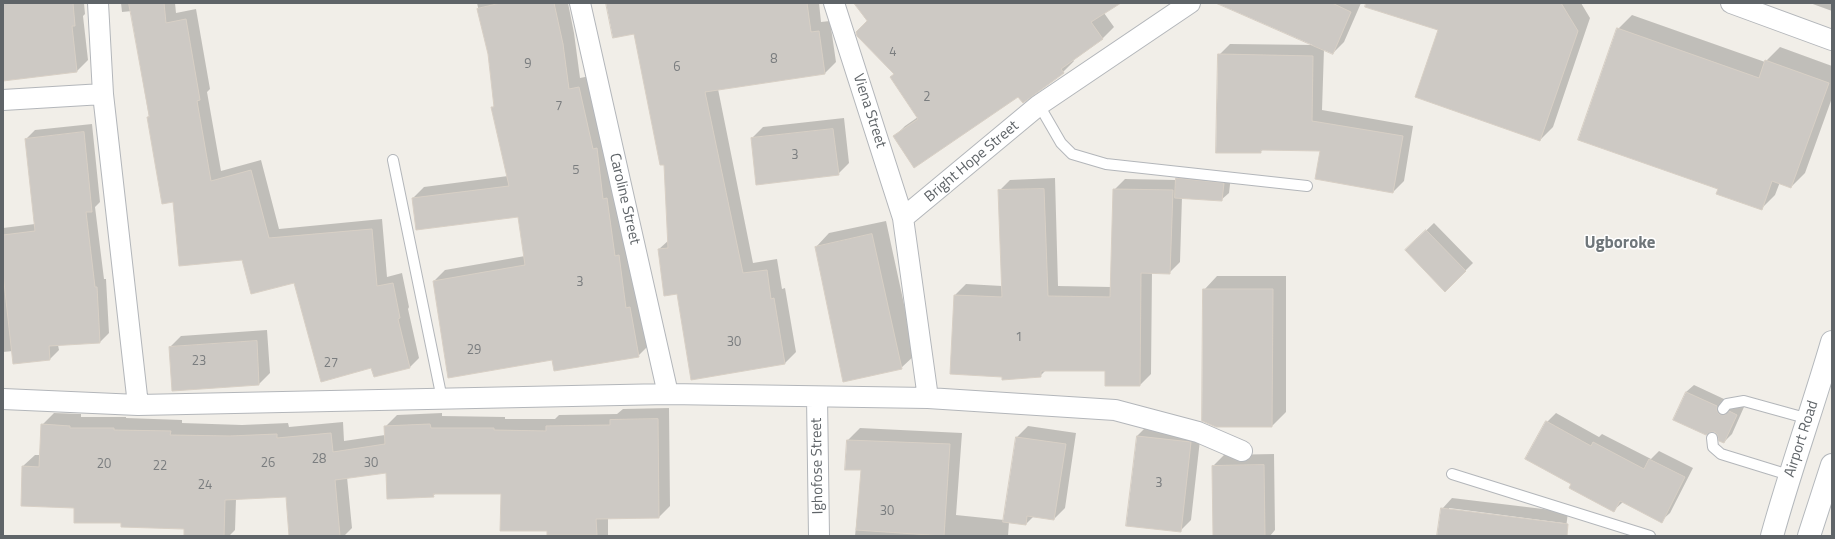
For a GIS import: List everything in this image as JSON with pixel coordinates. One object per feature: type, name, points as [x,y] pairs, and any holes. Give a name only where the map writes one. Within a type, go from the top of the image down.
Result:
[{"type":"main road","name":"Airport Road","points":[[1772,536],[1789,475],[1809,419],[1832,342]]},
{"type":"main road","points":[[1810,536],[1832,465]]},
{"type":"street","points":[[98,3],[103,94],[138,405]]},
{"type":"street","name":"Caroline Street","points":[[580,3],[668,394]]},
{"type":"street","name":"Viena Street","points":[[834,3],[903,218]]},
{"type":"street","name":"Bright Hope Street","points":[[903,218],[1039,105],[1190,3]]},
{"type":"street","points":[[1731,3],[1832,40]]},
{"type":"street","points":[[3,100],[103,94]]},
{"type":"street","points":[[903,218],[928,398]]},
{"type":"street","points":[[3,399],[138,405],[668,394],[928,398],[1115,410],[1198,432],[1242,451]]},
{"type":"street","name":"Ighofose Street","points":[[817,396],[819,536]]},
{"type":"lane","points":[[1039,105],[1061,143],[1072,154],[1106,164],[1307,186]]},
{"type":"lane","points":[[393,160],[442,399]]},
{"type":"lane","points":[[1723,409],[1727,404],[1744,401],[1809,419]]},
{"type":"lane","points":[[1712,438],[1713,447],[1721,454],[1789,475]]},
{"type":"lane","points":[[1452,474],[1650,536]]},
{"type":"building","points":[[3,3],[73,3],[75,26],[72,26],[77,72],[3,81]]},
{"type":"building","points":[[129,3],[164,3],[166,23],[186,19],[200,100],[197,101],[211,181],[251,170],[269,238],[372,229],[377,286],[393,283],[400,318],[398,319],[410,368],[374,377],[371,368],[321,382],[294,283],[251,294],[242,260],[179,266],[173,202],[162,204],[147,117],[149,117]]},
{"type":"building","points":[[501,3],[554,3],[563,44],[569,89],[579,87],[593,149],[597,148],[603,199],[607,198],[615,256],[619,255],[626,308],[630,307],[639,357],[554,371],[552,360],[448,378],[433,281],[525,265],[518,217],[416,230],[412,198],[509,186],[491,107],[494,107],[488,54],[477,9]]},
{"type":"building","points":[[606,3],[807,3],[811,32],[819,31],[825,74],[705,92],[743,273],[767,270],[771,299],[774,298],[785,364],[691,380],[677,294],[664,296],[658,249],[668,248],[664,165],[660,165],[634,34],[613,38]]},
{"type":"building","points":[[854,3],[1121,3],[1091,22],[1103,39],[1061,69],[1064,73],[1023,103],[1018,97],[914,168],[893,136],[918,119],[890,77],[894,74],[857,36],[856,32],[867,21]]},
{"type":"building","points":[[1216,3],[1332,3],[1351,12],[1333,54]]},
{"type":"building","points":[[1366,3],[1561,3],[1578,31],[1540,141],[1415,97],[1438,30],[1365,7]]},
{"type":"building","points":[[1617,28],[1759,78],[1765,60],[1829,83],[1791,188],[1772,181],[1762,210],[1716,194],[1718,189],[1578,140]]},
{"type":"building","points":[[1218,54],[1313,56],[1312,121],[1403,136],[1393,193],[1315,179],[1320,151],[1261,150],[1261,153],[1216,153]]},
{"type":"building","points":[[833,129],[839,175],[756,185],[751,138]]},
{"type":"building","points":[[84,132],[92,212],[86,212],[95,287],[97,287],[100,343],[49,346],[50,360],[13,364],[3,273],[3,235],[35,231],[25,139]]},
{"type":"building","points":[[1176,178],[1224,183],[1222,201],[1175,198]]},
{"type":"building","points":[[1044,189],[1048,296],[1110,297],[1113,189],[1173,190],[1170,274],[1141,273],[1140,386],[1105,386],[1105,371],[1041,371],[1041,377],[1002,380],[1002,377],[950,374],[954,295],[1002,297],[998,190]]},
{"type":"building","points":[[1426,230],[1466,271],[1445,292],[1405,250]]},
{"type":"building","points":[[872,234],[902,369],[843,382],[815,247]]},
{"type":"building","points":[[1203,289],[1273,289],[1272,427],[1216,427],[1202,421]]},
{"type":"building","points":[[257,341],[259,385],[172,391],[169,347]]},
{"type":"building","points":[[1686,392],[1717,406],[1717,411],[1719,414],[1725,415],[1729,411],[1737,415],[1724,443],[1719,441],[1715,432],[1711,432],[1706,435],[1673,420]]},
{"type":"building","points":[[658,419],[659,518],[596,519],[597,535],[547,535],[547,531],[500,531],[501,494],[433,494],[434,497],[387,499],[386,473],[335,480],[340,536],[289,536],[286,497],[225,500],[224,536],[184,536],[184,529],[121,527],[121,523],[74,523],[74,508],[21,506],[22,466],[39,467],[41,424],[70,426],[70,428],[114,428],[114,430],[171,431],[170,435],[230,436],[277,434],[277,438],[331,433],[333,452],[385,444],[384,426],[430,424],[431,428],[494,428],[494,430],[546,431],[546,426],[610,425],[610,420]]},
{"type":"building","points":[[1546,421],[1591,446],[1593,442],[1644,469],[1649,459],[1685,477],[1662,523],[1620,501],[1614,512],[1569,488],[1571,484],[1525,459]]},
{"type":"building","points":[[1137,436],[1191,442],[1181,532],[1126,526]]},
{"type":"building","points":[[1016,437],[1066,444],[1054,520],[1027,516],[1026,525],[1003,522]]},
{"type":"building","points":[[847,440],[950,444],[944,536],[856,530],[861,470],[845,470]]},
{"type":"building","points":[[1264,465],[1265,536],[1213,536],[1212,466]]},
{"type":"building","points":[[1441,508],[1568,524],[1567,536],[1437,536]]},
{"type":"district","name":"Ugboroke","points":[[1620,244]]}]
